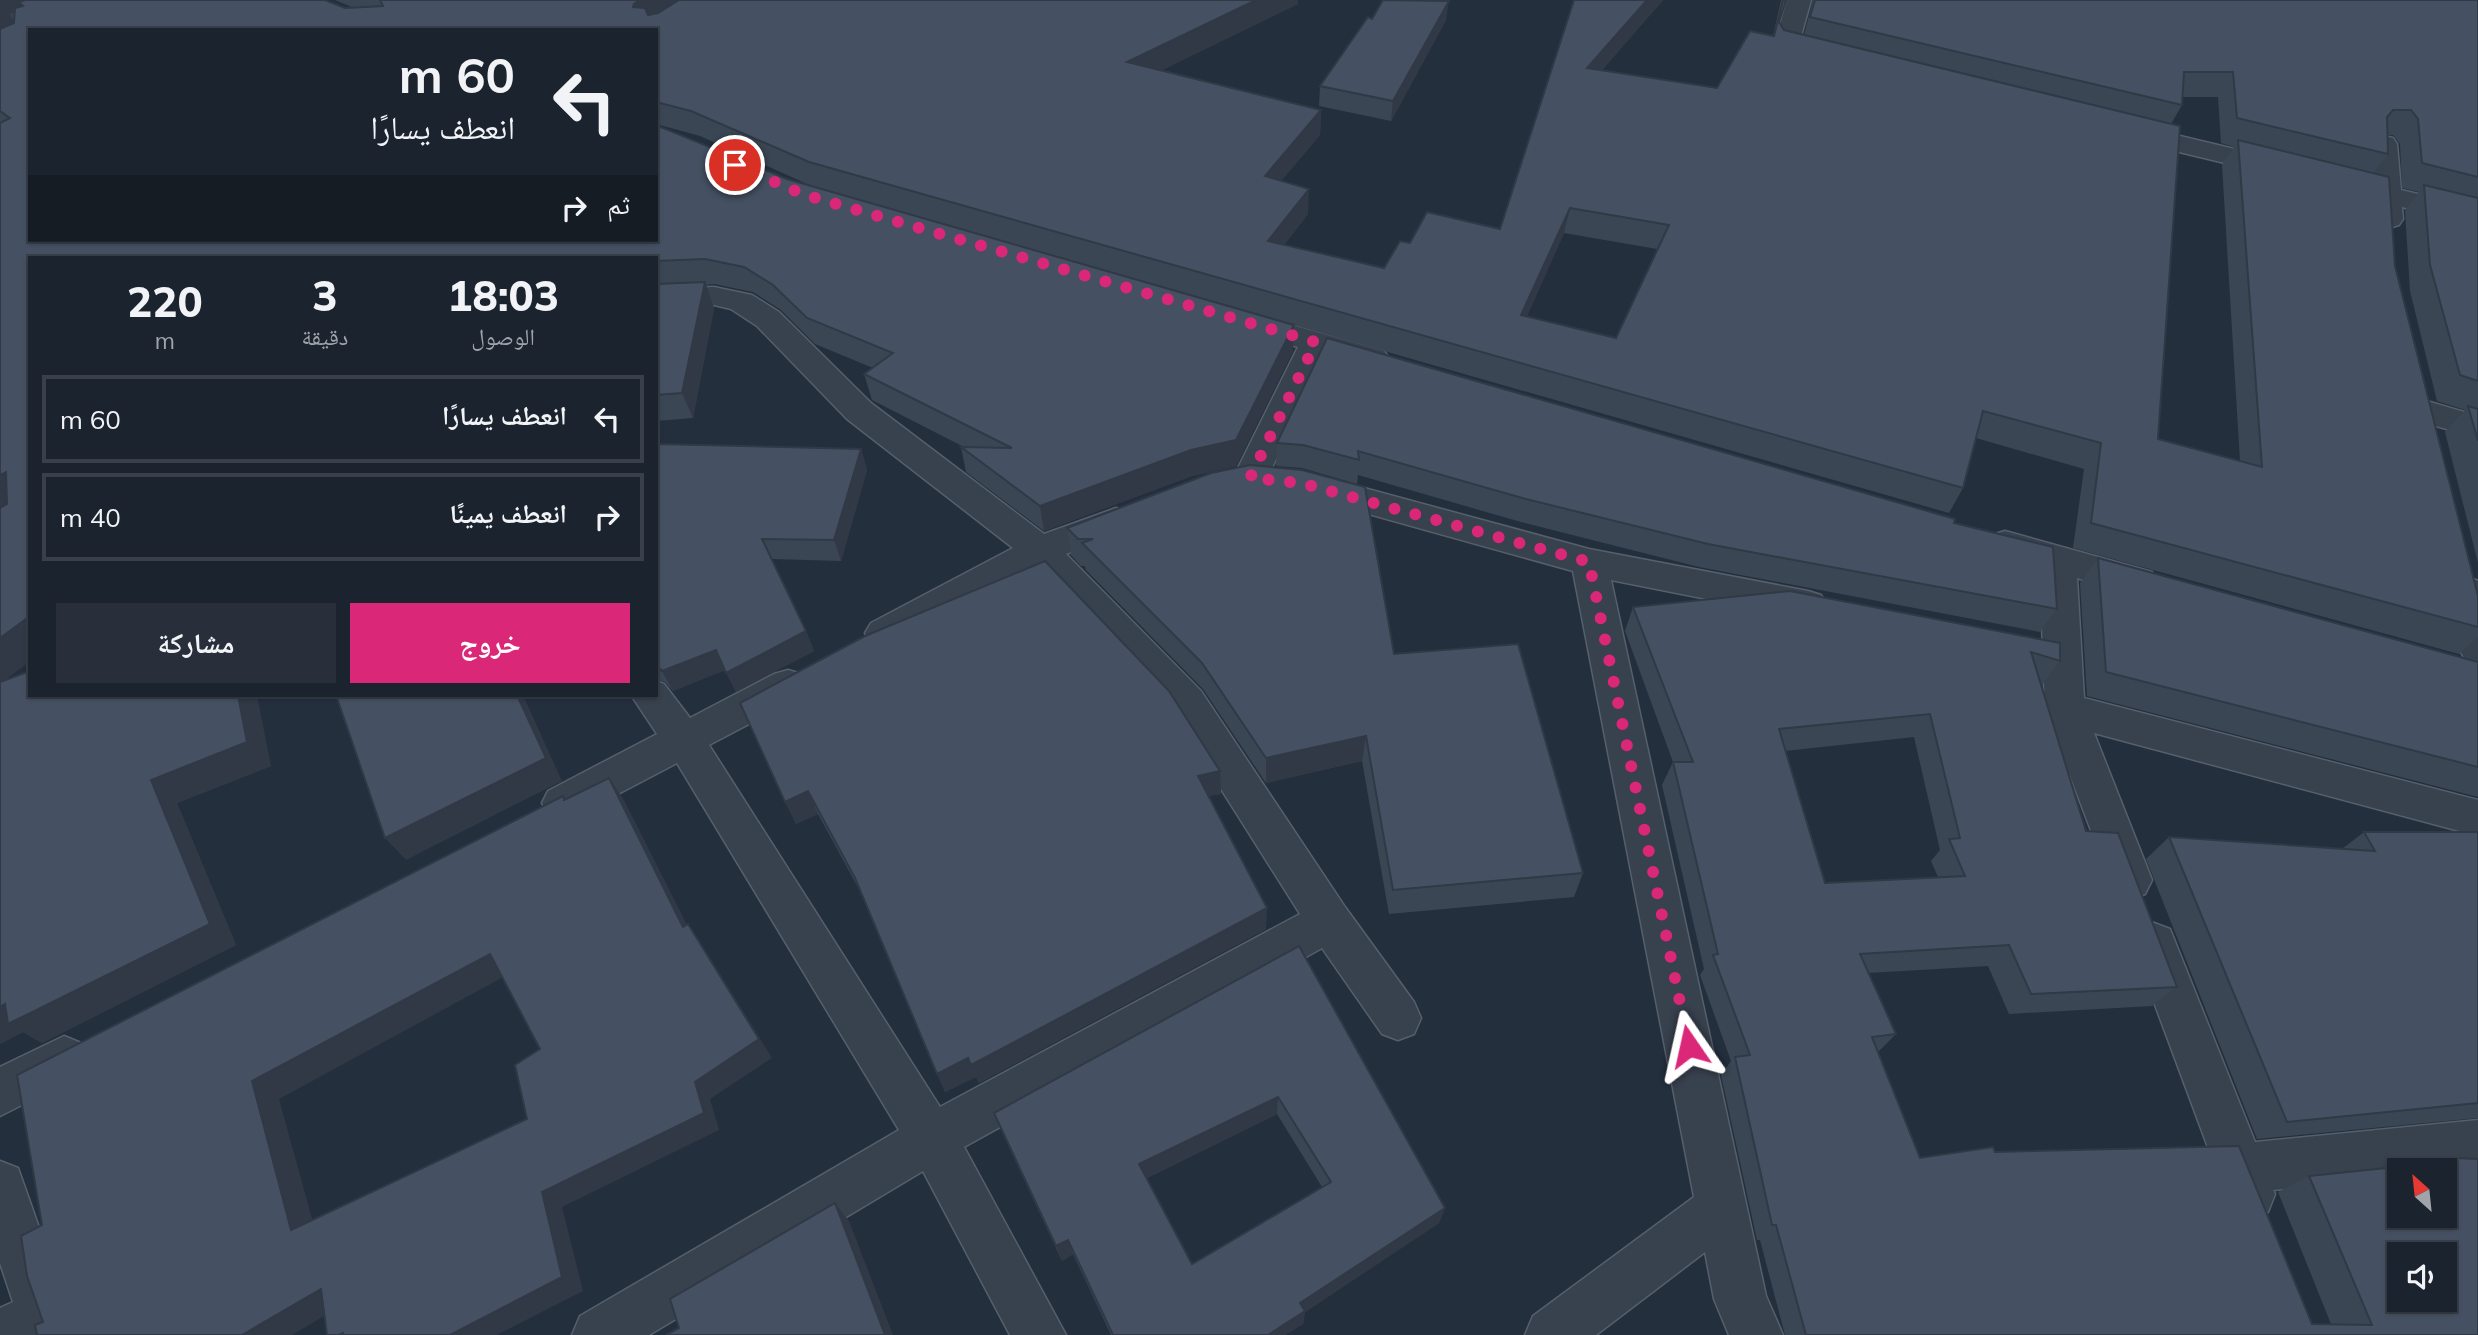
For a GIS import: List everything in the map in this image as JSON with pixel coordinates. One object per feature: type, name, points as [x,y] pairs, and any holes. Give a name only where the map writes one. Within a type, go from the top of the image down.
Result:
[{"type":"street","points":[[1799,0],[1786,47],[1839,61]]},
{"type":"street","points":[[2107,126],[2478,217]]},
{"type":"street","points":[[2384,144],[2390,250]]},
{"type":"street","points":[[658,298],[714,296],[741,302],[768,319],[859,411],[1040,550],[1187,702],[1329,920],[1398,1018]]},
{"type":"street","points":[[1209,311],[1396,365]]},
{"type":"street","points":[[1316,342],[1234,482],[1301,483],[1589,562],[1846,612]]},
{"type":"street","points":[[2430,450],[2417,397],[2478,427]]},
{"type":"street","points":[[856,649],[1040,550],[1155,506]]},
{"type":"street","points":[[1978,536],[2163,589]]},
{"type":"street","points":[[2456,556],[2478,649]]},
{"type":"street","points":[[2058,560],[2043,650],[2266,1233]]},
{"type":"street","points":[[1589,562],[1740,1299],[1756,1335]]},
{"type":"street","points":[[535,817],[819,668]]},
{"type":"street","points":[[651,697],[684,741],[932,1138],[1039,1335]]},
{"type":"street","points":[[2065,709],[2478,818]]},
{"type":"street","points":[[599,1335],[932,1138],[1329,920]]},
{"type":"street","points":[[0,1091],[100,1041]]},
{"type":"street","points":[[2240,1168],[2478,1145]]},
{"type":"street","points":[[0,1186],[32,1328]]},
{"type":"street","points":[[1552,1335],[1723,1207]]},
{"type":"building","points":[[25,0],[325,0],[345,8],[383,6],[380,0],[640,0],[633,7],[645,8],[648,15],[658,13],[679,0],[1256,0],[1127,62],[1321,110],[1265,176],[1309,189],[1268,241],[1384,268],[1400,241],[1410,243],[1427,212],[1500,229],[1574,0],[1647,0],[1587,68],[1717,88],[1750,31],[1774,36],[1783,0],[1786,0],[1779,22],[1784,30],[2180,126],[2158,439],[2262,467],[2238,140],[2389,177],[2395,266],[2478,596],[2478,627],[2091,523],[2101,443],[1983,411],[1963,488],[809,162],[691,111],[658,103],[658,28],[28,28],[28,242],[658,242],[658,126],[787,179],[1294,325],[1236,440],[1191,450],[1040,506],[961,447],[1012,448],[864,374],[893,353],[807,318],[773,285],[744,267],[705,259],[658,261],[658,256],[28,256],[28,617],[0,638],[0,508],[7,504],[6,472],[0,475],[0,123],[10,118],[0,111],[0,29],[14,23],[15,8],[23,6],[19,2]],"holes":[[[1570,208],[1669,225],[1616,338],[1521,315]]]},
{"type":"building","points":[[1383,0],[1449,1],[1393,101],[1320,86],[1368,17],[1372,19]]},
{"type":"building","points":[[1815,0],[2478,0],[2478,177],[2422,163],[2418,119],[2411,110],[2393,110],[2387,117],[2388,154],[2237,118],[2233,72],[2184,72],[2182,105],[1810,17]]},
{"type":"building","points":[[2424,185],[2478,198],[2478,381],[2460,375],[2430,265]]},
{"type":"building","points":[[705,282],[682,393],[658,395],[658,284]]},
{"type":"building","points":[[1327,338],[1955,519],[1954,523],[2053,547],[2057,609],[1708,544],[1526,499],[1358,451],[1359,460],[1303,445],[1277,443]]},
{"type":"building","points":[[2468,406],[2478,409],[2478,441]]},
{"type":"building","points":[[658,444],[861,449],[834,540],[762,539],[806,631],[726,673],[716,650],[662,671],[658,666]]},
{"type":"building","points":[[1250,465],[1302,470],[1365,487],[1394,654],[1518,644],[1583,873],[1393,890],[1366,736],[1266,758],[1202,663],[1082,543],[1093,539],[1078,539],[1067,528],[1211,473]]},
{"type":"building","points":[[2098,558],[2478,662],[2478,767],[2106,672]]},
{"type":"building","points":[[1045,561],[1169,691],[1220,771],[1198,776],[1267,908],[971,1065],[968,1058],[937,1074],[855,878],[808,791],[785,802],[740,703],[865,636]]},
{"type":"building","points":[[1790,591],[2060,643],[2060,661],[2031,652],[2086,831],[2118,833],[2177,987],[2031,994],[2009,945],[1860,954],[1896,1034],[1872,1037],[1920,1158],[1993,1147],[1995,1152],[2239,1146],[2312,1324],[2372,1325],[2309,1176],[2387,1168],[2387,1228],[2457,1228],[2457,1158],[2478,1159],[2478,1335],[1806,1335],[1776,1225],[1772,1225],[1735,1057],[1750,1055],[1713,955],[1718,954],[1673,762],[1693,762],[1633,607]],"holes":[[[1930,714],[1960,838],[1949,839],[1965,876],[1825,883],[1779,729]]]},
{"type":"building","points":[[28,672],[28,697],[238,697],[247,742],[151,780],[210,924],[8,1024],[5,1004],[0,1007],[0,682]]},
{"type":"building","points":[[337,697],[518,697],[546,758],[385,838]]},
{"type":"building","points":[[609,778],[683,927],[688,924],[759,1039],[695,1082],[704,1113],[542,1192],[562,1277],[450,1335],[327,1335],[321,1289],[242,1335],[37,1335],[35,1325],[43,1322],[27,1276],[21,1236],[42,1225],[17,1075],[563,796],[564,800]],"holes":[[[490,954],[540,1049],[515,1065],[527,1119],[291,1230],[252,1081]]]},
{"type":"building","points":[[2364,832],[2478,832],[2478,1103],[2287,1122],[2169,837],[2375,851]]},
{"type":"building","points":[[1299,946],[1445,1208],[1300,1303],[1305,1311],[1268,1335],[1113,1335],[1068,1240],[1056,1246],[994,1113]],"holes":[[[1278,1097],[1331,1182],[1192,1264],[1139,1164]]]},
{"type":"building","points":[[835,1203],[885,1335],[666,1335],[679,1328],[670,1299]]},
{"type":"route","points":[[735,165],[805,195],[1316,342],[1250,478],[1301,483],[1589,562],[1689,1046]]}]
